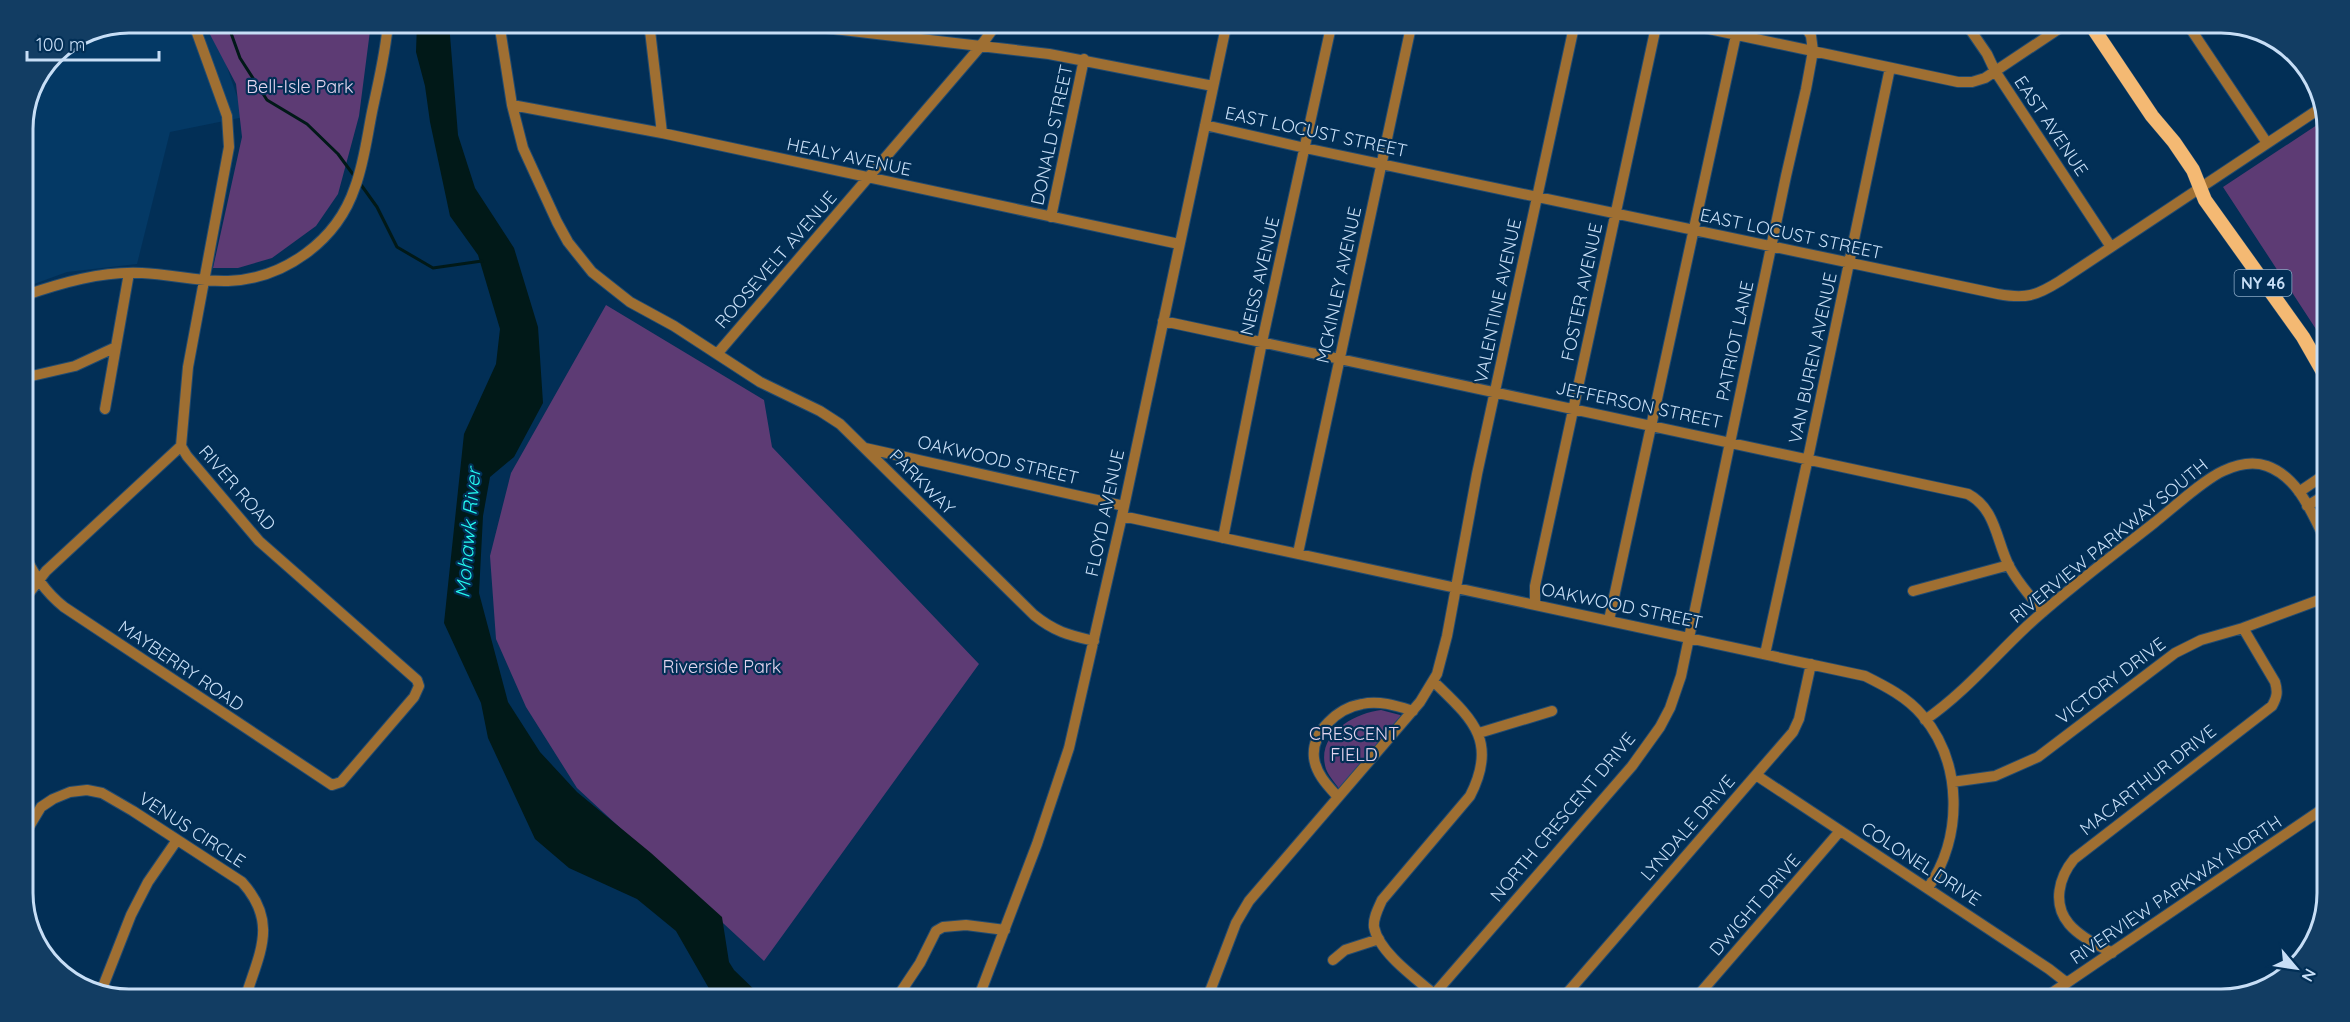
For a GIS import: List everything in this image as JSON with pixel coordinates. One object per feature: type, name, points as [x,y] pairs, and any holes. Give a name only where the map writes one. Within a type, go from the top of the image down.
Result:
[{"type":"main road","name":"NY 46","points":[[2096,33],[2152,116],[2193,170],[2199,188],[2221,223],[2317,353]]},
{"type":"street","name":"RIVER ROAD","points":[[197,33],[230,129],[224,182],[188,367],[181,446],[193,464],[259,541],[417,680],[419,686],[414,697],[341,782]]},
{"type":"street","points":[[33,293],[80,279],[129,273],[152,273],[204,281],[232,281],[279,269],[300,258],[334,226],[355,189],[386,33]]},
{"type":"street","name":"PARKWAY","points":[[501,33],[512,105],[523,148],[568,242],[592,272],[630,302],[674,326],[760,382],[820,411],[840,424],[1034,615],[1050,628],[1064,634],[1095,641]]},
{"type":"street","points":[[650,33],[662,134]]},
{"type":"street","points":[[865,33],[1084,59],[1213,86]]},
{"type":"street","name":"ROOSEVELT AVENUE","points":[[717,354],[981,47],[991,33]]},
{"type":"street","name":"FLOYD AVENUE","points":[[982,989],[1069,748],[1095,641],[1225,33]]},
{"type":"street","name":"NEISS AVENUE","points":[[1223,538],[1262,342],[1330,33]]},
{"type":"street","name":"MCKINLEY AVENUE","points":[[1298,554],[1410,33]]},
{"type":"street","name":"VALENTINE AVENUE","points":[[1211,989],[1236,923],[1249,901],[1413,711],[1432,681],[1447,636],[1455,587],[1573,33]]},
{"type":"street","name":"FOSTER AVENUE","points":[[1535,604],[1535,586],[1655,33]]},
{"type":"street","points":[[1727,33],[1958,82],[1972,82],[1995,71],[2052,33]]},
{"type":"street","points":[[1809,33],[1813,51]]},
{"type":"street","name":"EAST AVENUE","points":[[1973,33],[1995,71],[2111,247]]},
{"type":"street","points":[[2193,33],[2267,142]]},
{"type":"street","points":[[1609,620],[1736,35]]},
{"type":"street","name":"PATRIOT LANE","points":[[1688,638],[1813,51]]},
{"type":"street","name":"DONALD STREET","points":[[1051,217],[1084,59]]},
{"type":"street","name":"VAN BUREN AVENUE","points":[[1765,654],[1809,458],[1890,68]]},
{"type":"street","name":"HEALY AVENUE","points":[[512,105],[662,134],[1179,244]]},
{"type":"street","name":"EAST LOCUST STREET","points":[[1205,124],[1305,148],[1772,247],[2006,296],[2026,297],[2040,293],[2060,281],[2315,111]]},
{"type":"street","points":[[105,409],[129,273]]},
{"type":"street","name":"JEFFERSON STREET","points":[[1163,321],[1968,494],[1980,500],[1991,516],[2009,565],[2021,585],[2043,612]]},
{"type":"street","points":[[33,376],[75,366],[116,348]]},
{"type":"street","points":[[33,587],[181,446]]},
{"type":"street","name":"OAKWOOD STREET","points":[[864,448],[1123,511],[1223,538],[1864,676],[1884,685],[1905,699],[1925,720],[1950,767],[1954,812],[1951,835],[1928,888]]},
{"type":"street","name":"RIVERVIEW PARKWAY SOUTH","points":[[1925,720],[1970,685],[2043,612],[2219,472],[2253,463],[2266,466],[2287,478],[2299,492]]},
{"type":"street","points":[[2317,480],[2299,492],[2317,524]]},
{"type":"street","points":[[2307,506],[2317,500]]},
{"type":"street","points":[[1914,591],[2009,565]]},
{"type":"street","name":"MAYBERRY ROAD","points":[[33,570],[51,597],[64,607],[322,780],[335,785],[341,782]]},
{"type":"street","name":"VICTORY DRIVE","points":[[1952,782],[1995,776],[2038,757],[2175,653],[2201,640],[2243,628],[2317,601]]},
{"type":"street","name":"MACARTHUR DRIVE","points":[[2112,953],[2079,933],[2069,924],[2063,915],[2059,896],[2061,879],[2074,859],[2272,706],[2278,691],[2275,682],[2243,628]]},
{"type":"street","name":"NORTH CRESCENT DRIVE","points":[[1443,989],[1632,766],[1660,727],[1681,676],[1688,638]]},
{"type":"street","name":"LYNDALE DRIVE","points":[[1571,989],[1793,732],[1799,719],[1811,664]]},
{"type":"street","points":[[1425,989],[1386,952],[1374,927],[1382,900],[1470,796],[1478,782],[1483,747],[1479,733],[1468,715],[1432,681]]},
{"type":"street","points":[[1338,797],[1318,772],[1314,759],[1315,746],[1321,732],[1333,717],[1346,709],[1369,703],[1387,704],[1413,711]]},
{"type":"street","points":[[1479,733],[1552,711]]},
{"type":"street","name":"COLONEL DRIVE","points":[[1756,775],[2067,983]]},
{"type":"street","name":"VENUS CIRCLE","points":[[33,817],[52,799],[70,792],[87,790],[102,793],[242,882],[254,895],[262,913],[264,926],[263,941],[248,989]]},
{"type":"street","name":"RIVERVIEW PARKWAY NORTH","points":[[2058,989],[2317,813]]},
{"type":"street","name":"DWIGHT DRIVE","points":[[1704,989],[1840,831]]},
{"type":"street","points":[[103,985],[131,915],[148,882],[177,840]]},
{"type":"street","points":[[903,989],[920,963],[936,931],[943,927],[966,925],[1005,930]]},
{"type":"street","points":[[1333,960],[1345,950],[1378,939]]},
{"type":"shaded area","points":[[215,33],[244,117],[170,132],[137,264],[67,272],[33,284],[33,122],[40,92],[49,75],[75,49],[92,40],[110,35]]},
{"type":"green space","name":"Bell-Isle Park","points":[[209,33],[370,33],[359,116],[338,194],[316,226],[272,258],[238,268],[213,268],[242,137],[236,84]]},
{"type":"green space","points":[[2317,125],[2317,331],[2223,187]]},
{"type":"green space","name":"Riverside Park","points":[[606,305],[764,400],[772,447],[979,664],[764,961],[577,788],[526,707],[496,639],[490,556],[511,473]]},
{"type":"green space","name":"CRESCENT FIELD","points":[[1381,710],[1400,715],[1405,719],[1342,793],[1326,769],[1324,757],[1326,746],[1331,736],[1349,721]]},
{"type":"water","name":"Mohawk River","points":[[417,33],[450,33],[458,135],[475,188],[514,248],[538,327],[543,403],[514,457],[490,477],[483,516],[479,593],[508,702],[540,752],[577,792],[651,853],[722,917],[729,962],[754,989],[709,989],[676,931],[637,899],[569,868],[535,839],[488,738],[481,703],[444,623],[464,434],[496,364],[500,329],[478,255],[450,216],[430,122],[425,86],[416,52]]},
{"type":"waterway","points":[[231,33],[240,58],[267,100],[307,124],[338,154],[355,177]]},
{"type":"waterway","points":[[359,182],[377,207],[397,247],[433,268],[482,261]]}]
